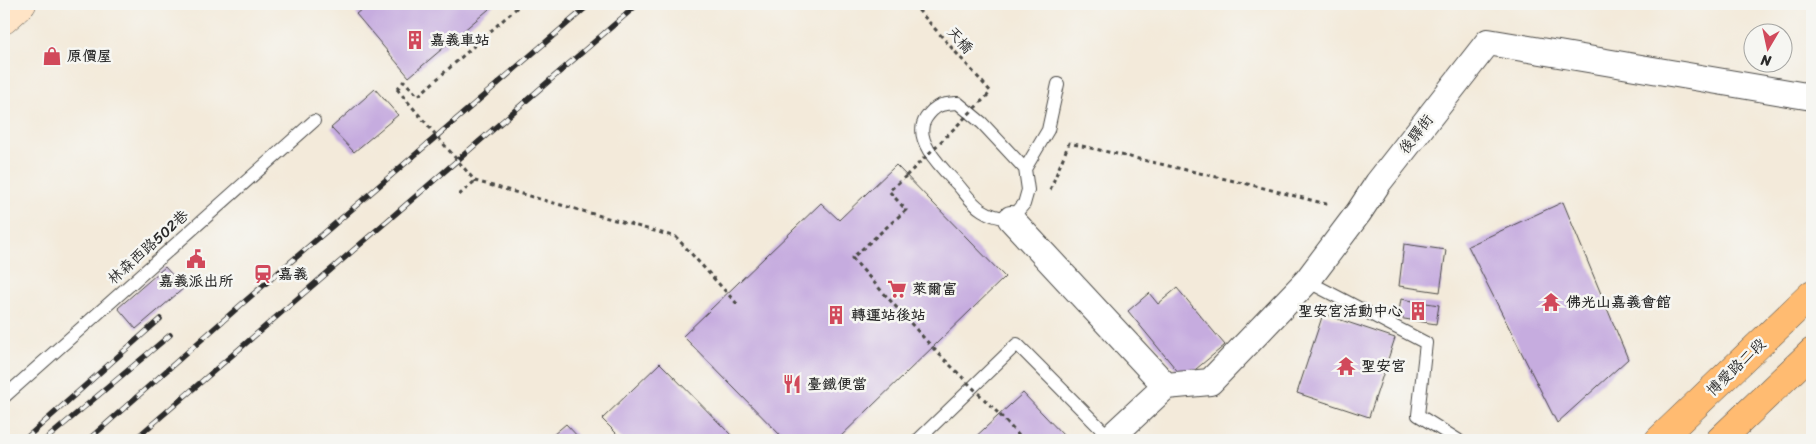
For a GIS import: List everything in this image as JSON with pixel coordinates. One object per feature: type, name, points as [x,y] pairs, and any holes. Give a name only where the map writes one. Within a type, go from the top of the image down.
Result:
[{"type":"main road","points":[[4,20],[22,4]]},
{"type":"main road","name":"博愛路二段","points":[[1659,440],[1812,294]]},
{"type":"main road","points":[[1720,440],[1812,352]]},
{"type":"street","name":"後驛街","points":[[1166,386],[1210,382],[1307,281],[1359,212],[1378,183],[1488,42],[1812,96]]},
{"type":"street","points":[[1011,219],[1166,386],[1109,439]]},
{"type":"lane","points":[[1025,169],[1048,130],[1058,84]]},
{"type":"lane","points":[[958,103],[982,123],[1025,169],[1028,190],[1024,204],[1011,219],[997,218],[980,210],[936,161],[922,137],[923,123],[930,112],[941,104],[958,103]]},
{"type":"lane","name":"林森西路502巷","points":[[4,397],[314,121]]},
{"type":"lane","points":[[1307,281],[1426,343],[1418,415],[1458,440]]},
{"type":"lane","points":[[918,440],[1017,344],[1109,439]]},
{"type":"path","points":[[521,4],[418,96],[404,81],[397,89],[475,182],[676,237],[738,305]]},
{"type":"path","name":"天橋","points":[[913,4],[991,92],[889,191],[906,210],[852,258],[933,348],[1000,415],[1020,437],[1019,440]]},
{"type":"path","points":[[1047,195],[1070,143],[1359,212]]},
{"type":"path","points":[[460,196],[475,182]]},
{"type":"building","name":"嘉義車站","points":[[368,4],[495,4],[409,77],[356,14]]},
{"type":"building","points":[[375,89],[398,115],[354,152],[331,128]]},
{"type":"building","name":"轉運站後站","points":[[896,165],[1005,277],[837,440],[785,440],[683,336],[821,203],[839,220]]},
{"type":"building","name":"佛光山嘉義會館","points":[[1563,202],[1628,359],[1557,423],[1468,246]]},
{"type":"building","points":[[1404,244],[1446,250],[1440,292],[1399,286]]},
{"type":"building","points":[[165,267],[184,288],[136,329],[118,308]]},
{"type":"building","points":[[1177,288],[1225,345],[1184,379],[1128,311],[1149,293],[1158,304]]},
{"type":"building","name":"聖安宮活動中心","points":[[1401,299],[1439,305],[1436,324],[1398,318]]},
{"type":"building","name":"聖安宮","points":[[1323,314],[1395,338],[1369,417],[1297,393]]},
{"type":"building","points":[[660,363],[736,440],[623,440],[602,419]]},
{"type":"building","points":[[1023,393],[1064,436],[1059,440],[972,440]]},
{"type":"building","points":[[566,424],[581,440],[547,440]]},
{"type":"railway","points":[[88,440],[243,303],[590,4]]},
{"type":"railway","points":[[134,440],[638,4]]},
{"type":"railway","points":[[24,440],[160,319]]},
{"type":"railway","points":[[45,440],[170,335]]},
{"type":"place","name":"嘉義車站","points":[[415,40]]},
{"type":"place","name":"原價屋","points":[[52,56]]},
{"type":"place","name":"嘉義派出所","points":[[196,259]]},
{"type":"place","name":"嘉義","points":[[263,274]]},
{"type":"place","name":"萊爾富","points":[[897,289]]},
{"type":"place","name":"佛光山嘉義會館","points":[[1551,302]]},
{"type":"place","name":"聖安宮活動中心","points":[[1418,311]]},
{"type":"place","name":"轉運站後站","points":[[836,315]]},
{"type":"place","name":"聖安宮","points":[[1346,366]]},
{"type":"place","name":"臺鐵便當","points":[[792,384]]}]
